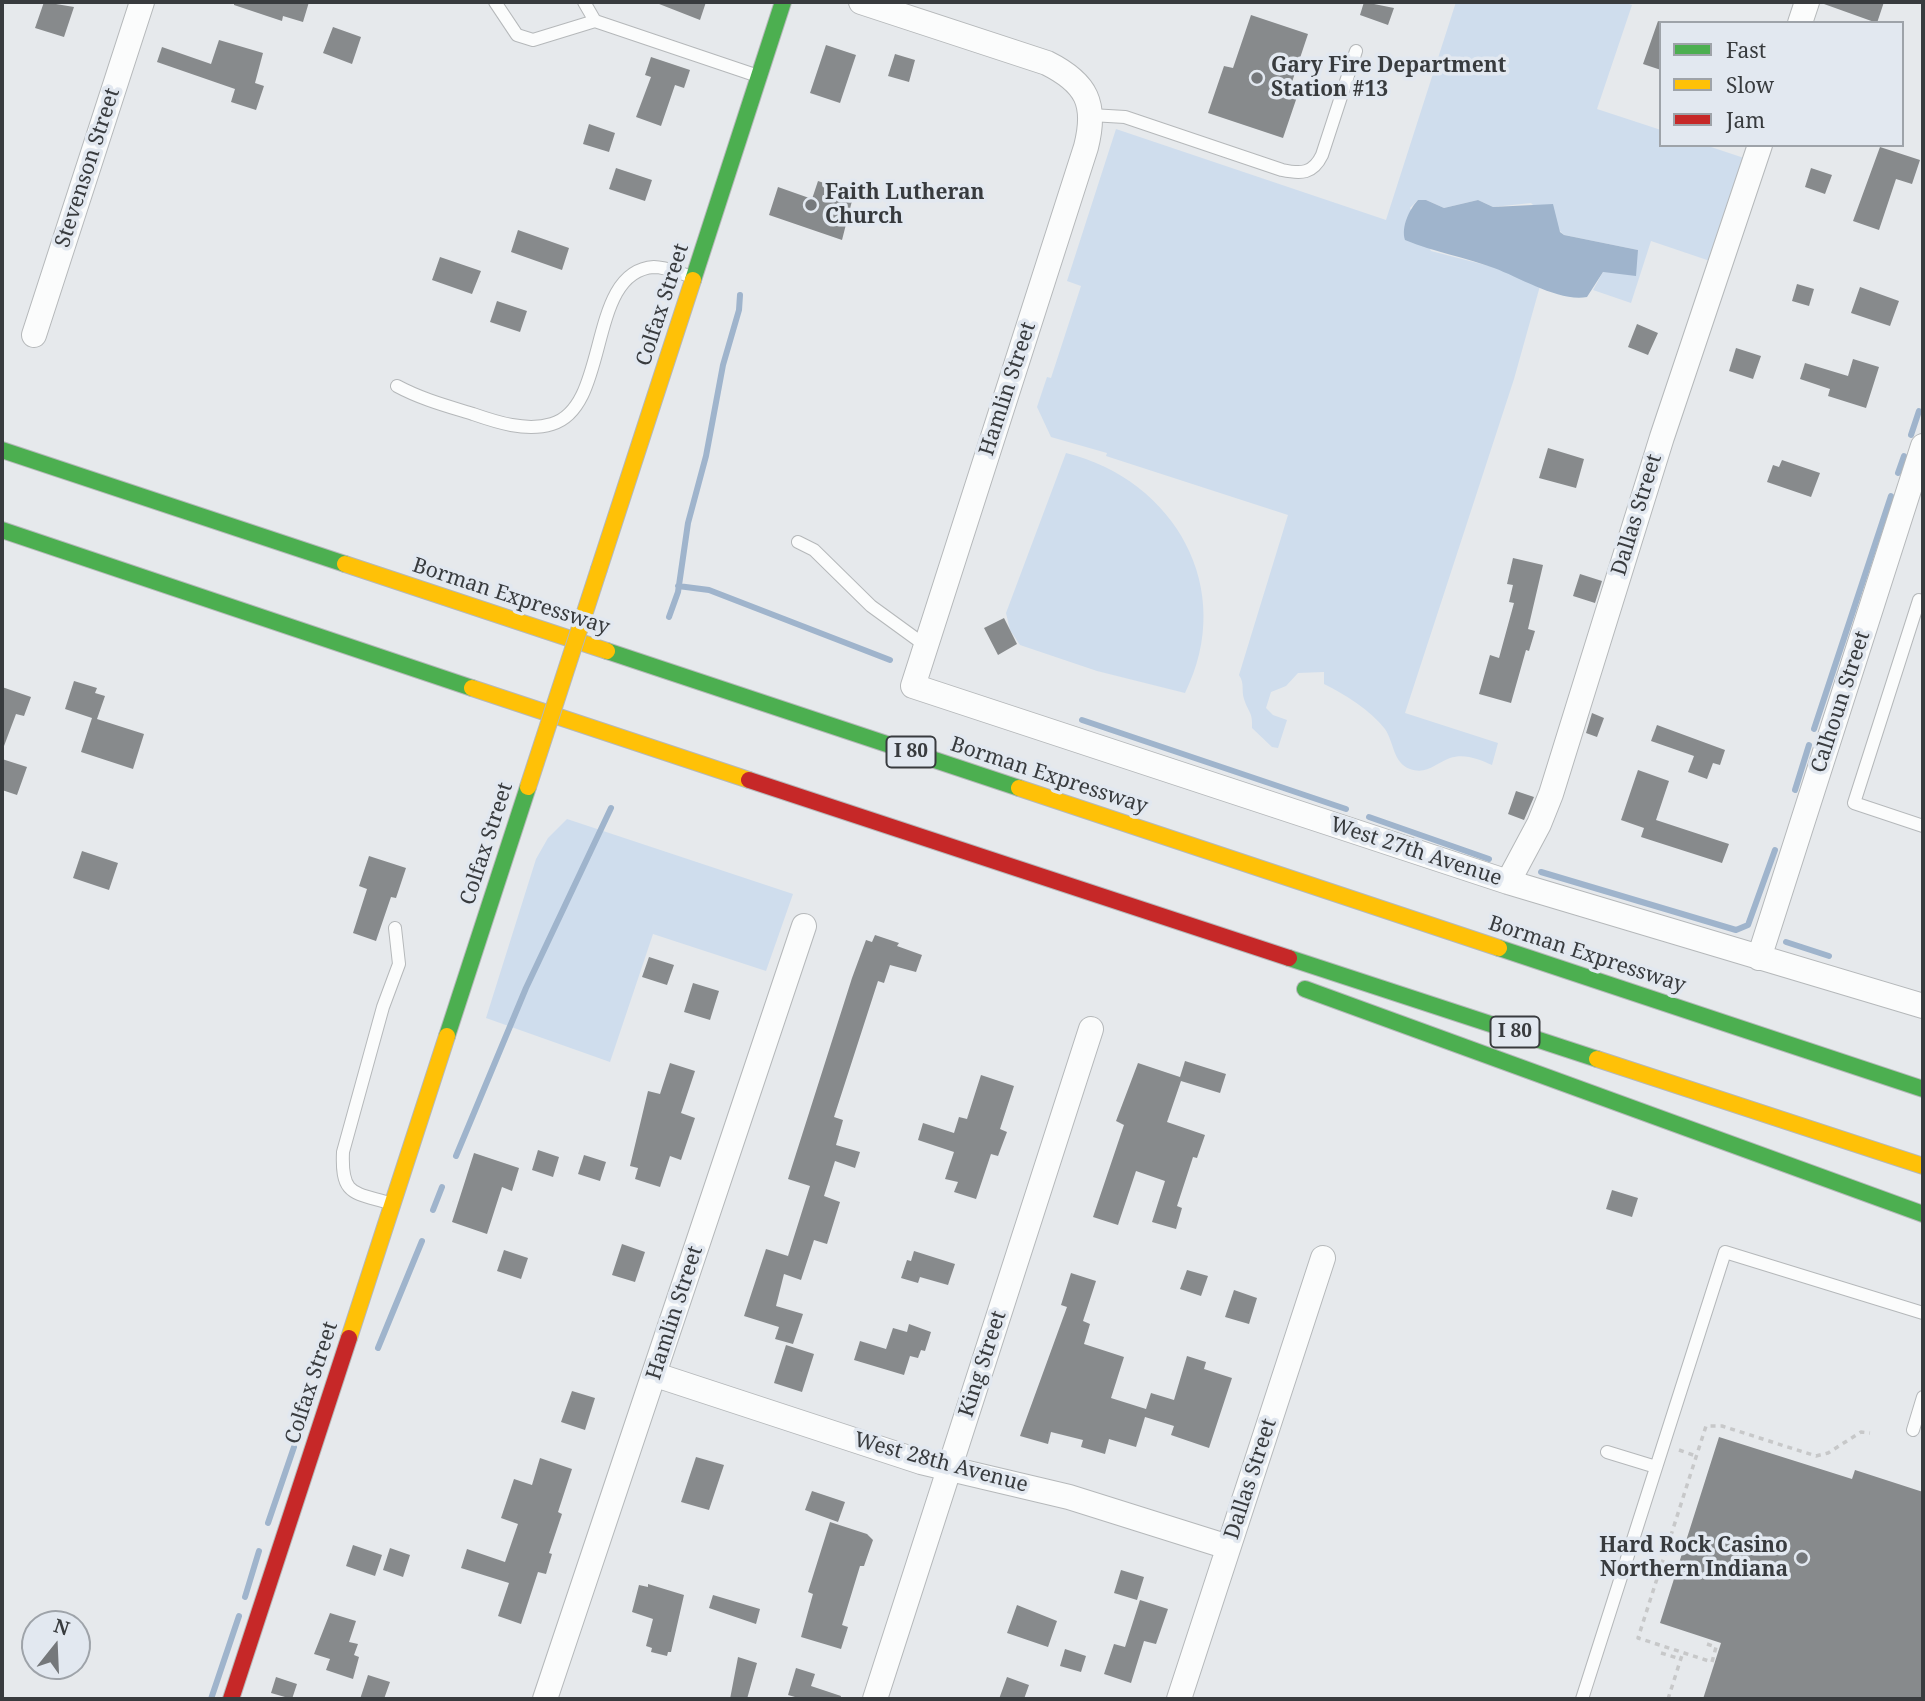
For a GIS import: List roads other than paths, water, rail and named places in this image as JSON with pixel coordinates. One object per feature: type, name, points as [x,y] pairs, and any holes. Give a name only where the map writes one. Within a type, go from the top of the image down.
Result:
[{"type":"main road","name":"Colfax Street","points":[[231,1699],[783,2]]},
{"type":"main road","name":"Borman Expressway","points":[[2,450],[1923,1090]]},
{"type":"main road","name":"I 80","points":[[2,530],[1923,1166]]},
{"type":"main road","points":[[1106,897],[1219,952]]},
{"type":"main road","points":[[1294,985],[1923,1214]]},
{"type":"main road","points":[[1821,1055],[1898,1064]]},
{"type":"street","name":"Stevenson Street","points":[[34,335],[142,2]]},
{"type":"street","points":[[860,2],[1038,59],[1062,70],[1088,103]]},
{"type":"street","points":[[1801,21],[1807,2]]},
{"type":"street","name":"Hamlin Street","points":[[913,686],[1086,147],[1088,103]]},
{"type":"street","name":"Dallas Street","points":[[1508,882],[1539,824],[1550,794],[1662,437],[1759,147]]},
{"type":"street","name":"Calhoun Street","points":[[1759,958],[1921,462]]},
{"type":"street","name":"West 27th Avenue","points":[[913,686],[1508,882],[1923,1006]]},
{"type":"street","name":"Hamlin Street","points":[[545,1699],[656,1375],[734,1127],[804,926]]},
{"type":"street","name":"King Street","points":[[875,1699],[1091,1029]]},
{"type":"street","name":"Dallas Street","points":[[1179,1699],[1323,1258]]},
{"type":"street","name":"West 28th Avenue","points":[[656,1375],[949,1470],[1069,1497],[1228,1546]]},
{"type":"lane","points":[[495,2],[517,35],[533,40],[596,21],[758,76]]},
{"type":"lane","points":[[584,2],[596,21]]},
{"type":"lane","points":[[1088,103],[1282,170],[1305,173],[1313,168],[1322,155],[1356,51]]},
{"type":"lane","points":[[397,386],[419,397],[502,423],[536,426],[554,424],[568,415],[579,401],[611,306],[624,282],[637,272],[653,267],[694,277]]},
{"type":"lane","points":[[798,542],[814,550],[871,606],[926,646]]},
{"type":"lane","points":[[1923,602],[1919,600],[1854,803],[1923,826]]},
{"type":"lane","points":[[392,1204],[353,1191],[344,1181],[342,1174],[343,1152],[383,1007],[399,964],[395,928]]},
{"type":"lane","points":[[1582,1699],[1725,1252],[1923,1313]]},
{"type":"lane","points":[[1913,1430],[1923,1397]]},
{"type":"lane","points":[[1607,1452],[1656,1467]]},
{"type":"waterway","points":[[669,617],[678,592],[688,523],[706,456],[723,365],[739,310],[740,295]]},
{"type":"waterway","points":[[1911,435],[1919,411]]},
{"type":"waterway","points":[[1898,473],[1904,456]]},
{"type":"waterway","points":[[1814,729],[1891,496]]},
{"type":"waterway","points":[[678,586],[709,590],[890,660]]},
{"type":"waterway","points":[[1082,720],[1346,809]]},
{"type":"waterway","points":[[1795,790],[1809,745]]},
{"type":"waterway","points":[[456,1156],[526,988],[611,808]]},
{"type":"waterway","points":[[1369,817],[1489,859]]},
{"type":"waterway","points":[[1541,872],[1736,930],[1748,925],[1775,850]]},
{"type":"waterway","points":[[1786,942],[1829,956]]},
{"type":"waterway","points":[[433,1210],[442,1187]]},
{"type":"waterway","points":[[378,1348],[422,1241]]},
{"type":"waterway","points":[[303,1420],[312,1390]]},
{"type":"waterway","points":[[268,1523],[294,1447]]},
{"type":"waterway","points":[[245,1597],[259,1551]]},
{"type":"waterway","points":[[211,1699],[239,1616]]},
{"type":"place","name":"Gary Fire Department Station #13","points":[[1257,78]]},
{"type":"place","name":"Faith Lutheran Church","points":[[811,205]]},
{"type":"place","name":"Hard Rock Casino Northern Indiana","points":[[1802,1558]]}]
